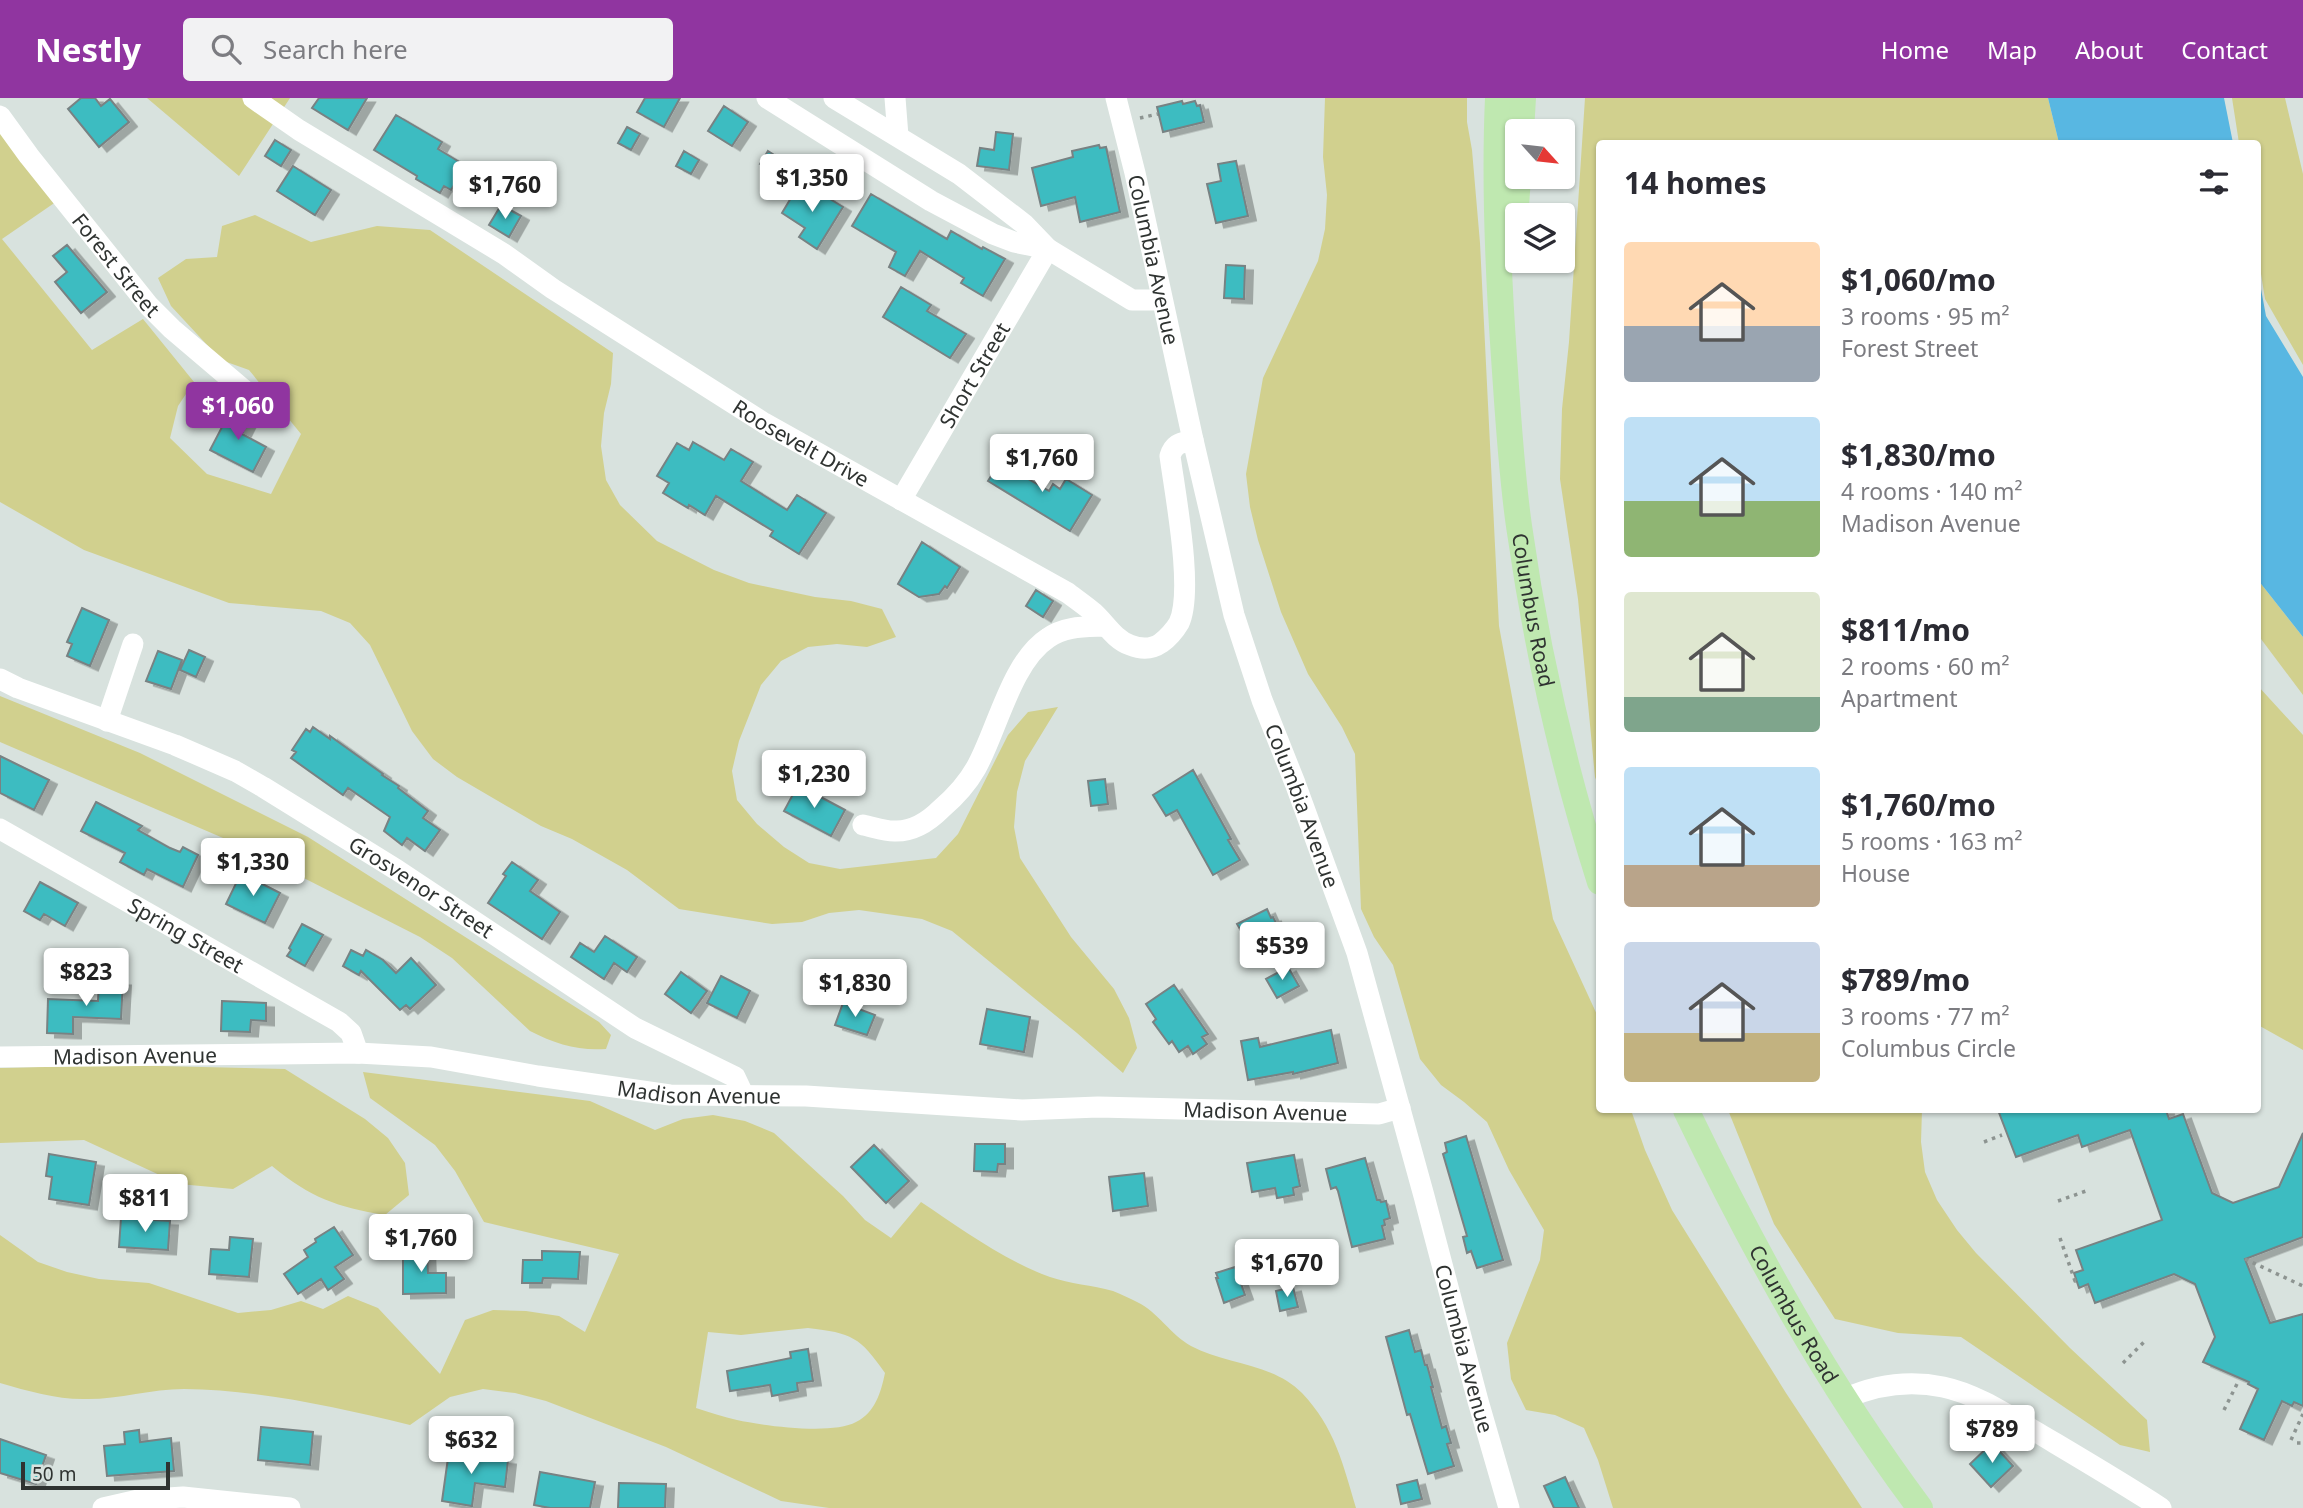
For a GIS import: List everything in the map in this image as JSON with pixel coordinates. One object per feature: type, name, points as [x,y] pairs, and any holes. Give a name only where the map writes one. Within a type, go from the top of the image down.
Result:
[{"type":"main road","name":"Columbus Road","points":[[1498,98],[1497,252],[1519,524],[1547,685],[1565,763],[1596,868]]},
{"type":"main road","points":[[1522,119],[1523,98]]},
{"type":"main road","name":"Columbus Road","points":[[1502,334],[1517,189]]},
{"type":"main road","name":"Columbus Road","points":[[1687,1113],[1757,1254],[1844,1399],[1920,1508]]},
{"type":"street","name":"Roosevelt Drive","points":[[253,98],[299,130],[504,254],[553,289],[798,443],[1068,593],[1129,645],[1144,649],[1155,647],[1164,642],[1179,623],[1185,589],[1170,456],[1172,448],[1177,444],[1193,440]]},
{"type":"street","points":[[767,98],[931,201],[1003,238],[1048,249]]},
{"type":"street","points":[[834,98],[959,174],[1024,223],[1048,249],[1132,300],[1162,300]]},
{"type":"street","points":[[895,98],[898,136]]},
{"type":"street","name":"Columbia Avenue","points":[[1116,98],[1234,615],[1262,700],[1357,953],[1475,1389],[1510,1508]]},
{"type":"street","name":"Forest Street","points":[[0,116],[149,306],[252,397]]},
{"type":"street","name":"Short Street","points":[[901,500],[1048,249]]},
{"type":"street","points":[[863,825],[893,831],[907,830],[932,817],[959,793],[976,768],[1018,674],[1040,644],[1056,633],[1074,627],[1105,626]]},
{"type":"street","points":[[107,720],[133,645]]},
{"type":"street","name":"Grosvenor Street","points":[[0,679],[213,761],[264,787],[399,871],[635,1028],[736,1077],[744,1096]]},
{"type":"street","name":"Spring Street","points":[[0,829],[339,1021],[351,1033],[358,1053]]},
{"type":"street","name":"Madison Avenue","points":[[0,1057],[358,1053],[430,1057],[670,1095],[806,1096],[1022,1110],[1098,1107],[1379,1114],[1400,1108]]},
{"type":"street","points":[[1844,1399],[1882,1386],[1916,1383],[1969,1395],[2009,1416],[2161,1508]]},
{"type":"street","points":[[103,1508],[138,1500],[183,1497],[290,1508]]},
{"type":"path","points":[[1134,120],[1158,114]]},
{"type":"path","points":[[1984,1142],[2002,1135]]},
{"type":"path","points":[[2058,1201],[2086,1191]]},
{"type":"path","points":[[2060,1238],[2075,1281],[2077,1280]]},
{"type":"path","points":[[2245,1259],[2303,1286]]},
{"type":"path","points":[[2123,1363],[2144,1342]]},
{"type":"path","points":[[2224,1410],[2237,1384]]},
{"type":"path","points":[[2291,1440],[2303,1414]]},
{"type":"path","points":[[2297,1443],[2303,1443]]},
{"type":"shaded area","points":[[147,98],[290,98],[239,176]]},
{"type":"shaded area","points":[[1325,98],[1467,98],[1467,122],[1480,243],[1499,626],[1553,919],[1596,1012],[1596,1113],[1632,1113],[1645,1150],[1672,1210],[1786,1393],[1862,1508],[1613,1508],[1598,1460],[1584,1428],[1555,1415],[1526,1410],[1511,1379],[1507,1343],[1540,1260],[1544,1230],[1509,1170],[1487,1122],[1441,1085],[1420,1059],[1393,965],[1374,937],[1361,909],[1355,754],[1342,727],[1308,674],[1281,612],[1250,507],[1246,474],[1263,378],[1318,261],[1325,229],[1327,195],[1323,157]]},
{"type":"shaded area","points":[[1585,98],[2048,98],[2058,140],[1596,140],[1596,780],[1578,599],[1560,479],[1562,409],[1575,273]]},
{"type":"shaded area","points":[[2232,98],[2285,98],[2303,174],[2303,365],[2265,299],[2261,274],[2261,140],[2239,140]]},
{"type":"shaded area","points":[[0,116],[63,197],[2,239],[92,350],[143,319],[194,382],[178,406],[170,438],[207,474],[271,494],[301,434],[249,370],[221,360],[171,306],[158,278],[186,259],[217,257],[222,226],[255,215],[311,242],[377,226],[430,230],[613,353],[601,446],[606,480],[620,505],[657,541],[714,570],[749,583],[882,609],[896,637],[867,647],[837,644],[808,647],[781,661],[761,685],[739,741],[732,771],[737,800],[757,824],[784,847],[809,863],[840,869],[936,858],[958,834],[1008,735],[1028,712],[1058,707],[1025,761],[1017,792],[1014,827],[1020,858],[1071,937],[1114,989],[1129,1018],[1137,1048],[1123,1073],[952,931],[922,919],[859,910],[829,913],[802,922],[772,924],[679,909],[627,870],[572,839],[541,826],[457,777],[433,759],[412,731],[370,645],[350,623],[321,611],[229,603],[84,550],[0,502]]},
{"type":"shaded area","points":[[2261,584],[2303,637],[2303,695],[2261,639]]},
{"type":"shaded area","points":[[2261,689],[2303,735],[2303,1050],[2261,1027]]},
{"type":"shaded area","points":[[0,696],[140,753],[308,837],[599,1022],[611,1035],[606,1049],[567,1046],[530,1031],[452,958],[420,937],[237,844],[0,742]]},
{"type":"shaded area","points":[[115,1065],[285,1069],[365,1119],[388,1138],[405,1163],[409,1195],[385,1215],[325,1200],[299,1186],[272,1166],[233,1189],[179,1184],[84,1140],[0,1143],[0,1068]]},
{"type":"shaded area","points":[[363,1072],[590,1101],[655,1130],[683,1119],[713,1115],[745,1121],[774,1133],[843,1196],[865,1220],[891,1238],[921,1202],[1016,1262],[1058,1279],[1113,1291],[1145,1306],[1191,1346],[1263,1370],[1290,1383],[1313,1406],[1330,1433],[1356,1508],[829,1508],[781,1501],[666,1447],[546,1401],[515,1393],[483,1389],[450,1397],[410,1425],[326,1406],[212,1390],[184,1389],[108,1398],[73,1399],[0,1383],[0,1235],[38,1262],[67,1272],[99,1279],[149,1283],[238,1313],[271,1310],[301,1301],[323,1309],[348,1296],[378,1308],[440,1374],[465,1320],[493,1310],[559,1316],[585,1332],[619,1254],[484,1222],[455,1171],[435,1145],[370,1098]],"holes":[[[808,1328],[835,1332],[854,1339],[869,1351],[885,1373],[876,1401],[863,1418],[845,1426],[798,1428],[737,1420],[696,1408],[708,1332],[741,1335]]]},
{"type":"shaded area","points":[[1729,1113],[1922,1113],[1921,1142],[1925,1172],[1937,1200],[1957,1230],[1976,1253],[2070,1348],[2147,1420],[2150,1452],[2120,1445],[1961,1337],[1898,1333],[1835,1319],[1774,1224]]},
{"type":"water","points":[[2048,98],[2224,98],[2232,140],[2058,140]]},
{"type":"water","points":[[2261,289],[2266,316],[2303,377],[2303,637],[2261,584]]},
{"type":"building","points":[[81,98],[95,98],[101,106],[110,99],[129,122],[99,147],[68,109]]},
{"type":"building","points":[[319,98],[367,98],[348,130],[312,108]]},
{"type":"building","points":[[645,98],[680,98],[664,127],[637,112]]},
{"type":"building","points":[[1182,101],[1183,104],[1195,101],[1197,106],[1200,105],[1204,122],[1163,132],[1157,107]]},
{"type":"building","points":[[724,106],[748,122],[732,146],[708,131]]},
{"type":"building","points":[[396,115],[442,142],[438,149],[466,166],[451,190],[444,186],[440,193],[374,150]]},
{"type":"building","points":[[627,127],[640,134],[631,150],[618,143]]},
{"type":"building","points":[[996,132],[1013,134],[1009,170],[977,166],[980,148],[994,150]]},
{"type":"building","points":[[275,140],[291,150],[281,166],[265,156]]},
{"type":"building","points":[[1099,145],[1100,148],[1106,147],[1120,212],[1080,222],[1075,197],[1041,206],[1032,168],[1073,157],[1072,151]]},
{"type":"building","points":[[684,151],[699,160],[691,174],[676,166]]},
{"type":"building","points":[[768,151],[795,168],[786,182],[760,164]]},
{"type":"building","points":[[1236,161],[1248,216],[1216,223],[1207,184],[1221,181],[1218,164]]},
{"type":"building","points":[[293,166],[331,190],[315,215],[277,191]]},
{"type":"building","points":[[800,183],[843,207],[817,249],[799,237],[805,228],[782,213]]},
{"type":"building","points":[[871,194],[947,239],[951,231],[1005,259],[983,296],[961,283],[964,278],[920,251],[905,276],[889,267],[896,252],[852,226]]},
{"type":"building","points":[[501,205],[521,216],[509,237],[489,225]]},
{"type":"building","points":[[67,245],[107,292],[81,313],[55,282],[67,272],[53,256]]},
{"type":"building","points":[[1226,265],[1245,266],[1244,299],[1224,298]]},
{"type":"building","points":[[901,287],[931,305],[927,311],[966,334],[950,358],[883,317]]},
{"type":"building","points":[[233,406],[251,416],[242,434],[266,447],[253,472],[210,450]]},
{"type":"building","points":[[693,442],[724,460],[731,449],[753,462],[741,481],[787,510],[797,495],[826,513],[799,554],[770,536],[773,531],[716,496],[705,515],[663,493],[669,483],[657,476],[677,443],[689,450]]},
{"type":"building","points":[[1003,457],[1026,471],[1023,476],[1049,491],[1053,484],[1060,489],[1066,479],[1092,495],[1070,531],[988,481]]},
{"type":"building","points":[[922,542],[960,567],[947,588],[945,586],[939,594],[919,597],[898,584]]},
{"type":"building","points":[[1036,590],[1053,601],[1043,617],[1026,606]]},
{"type":"building","points":[[82,608],[109,620],[90,666],[67,656],[72,644],[67,642]]},
{"type":"building","points":[[189,650],[205,657],[196,677],[180,670]]},
{"type":"building","points":[[158,651],[182,660],[171,689],[146,681]]},
{"type":"building","points":[[313,727],[383,774],[428,811],[423,818],[440,830],[425,851],[407,838],[402,845],[384,831],[390,817],[348,788],[343,795],[291,758],[296,752],[292,750],[306,729],[310,732]]},
{"type":"building","points":[[0,756],[49,780],[34,810],[0,793]]},
{"type":"building","points":[[1193,770],[1240,860],[1213,875],[1177,810],[1166,816],[1153,795]]},
{"type":"building","points":[[1105,779],[1108,804],[1091,806],[1088,781]]},
{"type":"building","points":[[798,785],[845,810],[831,836],[784,811]]},
{"type":"building","points":[[96,802],[142,826],[138,830],[170,848],[180,852],[183,847],[198,855],[183,887],[147,869],[144,875],[120,862],[125,853],[81,831]]},
{"type":"building","points":[[512,862],[538,880],[530,891],[560,912],[542,939],[488,903]]},
{"type":"building","points":[[241,873],[280,893],[265,923],[226,904]]},
{"type":"building","points":[[40,882],[78,903],[65,926],[44,914],[40,920],[24,911]]},
{"type":"building","points":[[1267,909],[1288,947],[1270,956],[1265,946],[1253,952],[1237,924]]},
{"type":"building","points":[[302,924],[323,935],[305,966],[287,956]]},
{"type":"building","points":[[605,936],[637,957],[627,972],[614,963],[604,979],[571,957],[580,943],[594,952]]},
{"type":"building","points":[[351,950],[363,956],[366,950],[383,960],[396,973],[411,958],[436,985],[410,1009],[406,1005],[400,1010],[361,971],[359,975],[343,966]]},
{"type":"building","points":[[1288,967],[1299,986],[1277,998],[1266,979]]},
{"type":"building","points":[[681,972],[707,991],[691,1013],[665,994]]},
{"type":"building","points":[[721,976],[750,991],[737,1018],[707,1003]]},
{"type":"building","points":[[99,980],[123,981],[121,1019],[73,1017],[73,1034],[47,1033],[48,999],[98,1001]]},
{"type":"building","points":[[1174,985],[1208,1034],[1202,1037],[1207,1044],[1193,1054],[1188,1046],[1179,1052],[1172,1041],[1169,1044],[1153,1022],[1156,1019],[1146,1004]]},
{"type":"building","points":[[222,1001],[266,1003],[266,1021],[251,1020],[250,1032],[221,1031]]},
{"type":"building","points":[[843,1003],[875,1015],[867,1035],[835,1025]]},
{"type":"building","points":[[987,1009],[1030,1017],[1024,1052],[980,1044]]},
{"type":"building","points":[[1331,1030],[1338,1063],[1293,1074],[1248,1080],[1241,1041],[1258,1038],[1260,1047]]},
{"type":"building","points":[[1999,1113],[2167,1113],[2169,1119],[2183,1114],[2212,1193],[2233,1203],[2279,1187],[2303,1133],[2303,1237],[2245,1259],[2270,1323],[2303,1314],[2303,1406],[2294,1402],[2292,1406],[2282,1401],[2264,1440],[2240,1429],[2258,1389],[2248,1384],[2249,1382],[2203,1362],[2215,1337],[2195,1284],[2174,1274],[2095,1303],[2088,1284],[2079,1288],[2074,1273],[2083,1270],[2076,1250],[2162,1220],[2130,1130],[2082,1147],[2078,1135],[2016,1157]]},
{"type":"building","points":[[1466,1136],[1503,1260],[1477,1268],[1471,1251],[1467,1253],[1463,1237],[1467,1236],[1443,1154],[1447,1152],[1445,1143]]},
{"type":"building","points":[[975,1144],[1005,1144],[1005,1164],[998,1164],[997,1172],[974,1171]]},
{"type":"building","points":[[874,1145],[909,1181],[886,1203],[851,1167]]},
{"type":"building","points":[[49,1154],[96,1162],[89,1205],[49,1199],[52,1177],[46,1176]]},
{"type":"building","points":[[1294,1155],[1300,1186],[1293,1188],[1294,1195],[1277,1198],[1275,1188],[1252,1192],[1247,1163]]},
{"type":"building","points":[[1365,1158],[1377,1200],[1386,1201],[1390,1218],[1384,1220],[1385,1225],[1382,1226],[1385,1239],[1352,1247],[1338,1191],[1336,1187],[1331,1189],[1326,1169]]},
{"type":"building","points":[[1144,1173],[1148,1206],[1113,1211],[1109,1177]]},
{"type":"building","points":[[121,1218],[170,1221],[168,1250],[119,1247]]},
{"type":"building","points":[[334,1227],[353,1255],[335,1267],[344,1279],[328,1290],[321,1279],[298,1294],[284,1274],[308,1257],[304,1250],[316,1242],[315,1239]]},
{"type":"building","points":[[230,1237],[253,1239],[249,1277],[209,1274],[211,1249],[229,1250]]},
{"type":"building","points":[[427,1247],[428,1273],[446,1273],[446,1293],[403,1294],[403,1248]]},
{"type":"building","points":[[542,1251],[580,1252],[578,1279],[543,1278],[542,1283],[522,1283],[523,1260],[542,1260]]},
{"type":"building","points":[[1235,1267],[1245,1295],[1224,1303],[1216,1273]]},
{"type":"building","points":[[1293,1287],[1298,1307],[1280,1311],[1276,1291]]},
{"type":"building","points":[[1409,1330],[1415,1352],[1421,1350],[1427,1365],[1442,1428],[1446,1426],[1451,1443],[1447,1444],[1454,1466],[1428,1474],[1410,1414],[1407,1415],[1386,1337]]},
{"type":"building","points":[[808,1349],[813,1381],[797,1383],[798,1391],[772,1396],[770,1385],[730,1391],[727,1371],[791,1358],[790,1352]]},
{"type":"building","points":[[261,1427],[313,1432],[310,1465],[258,1460]]},
{"type":"building","points":[[139,1430],[140,1442],[171,1438],[174,1471],[107,1476],[104,1446],[125,1444],[124,1432]]},
{"type":"building","points":[[0,1439],[46,1455],[36,1484],[0,1473]]},
{"type":"building","points":[[1992,1443],[2013,1466],[1991,1487],[1970,1464]]},
{"type":"building","points":[[449,1451],[508,1460],[505,1487],[475,1483],[472,1506],[442,1501]]},
{"type":"building","points":[[540,1472],[595,1482],[590,1508],[550,1508],[534,1505]]},
{"type":"building","points":[[1565,1477],[1579,1508],[1554,1508],[1544,1486]]},
{"type":"building","points":[[1417,1480],[1422,1499],[1401,1504],[1397,1485]]},
{"type":"building","points":[[619,1483],[666,1484],[665,1508],[618,1508]]}]
